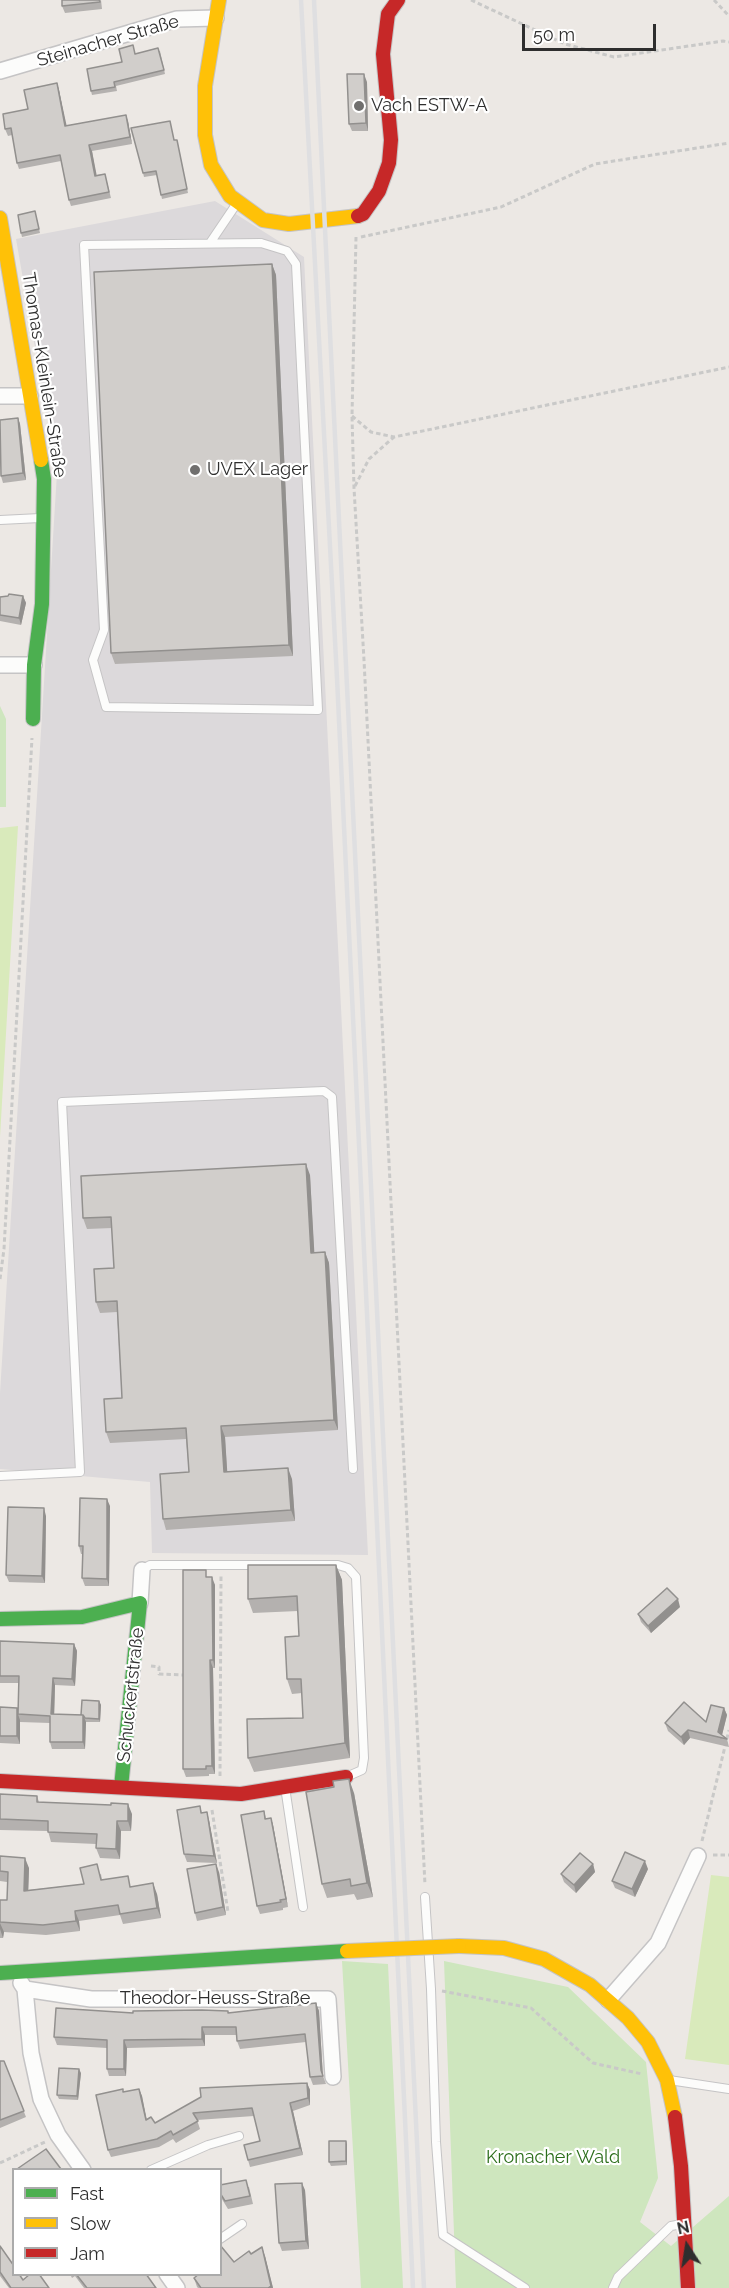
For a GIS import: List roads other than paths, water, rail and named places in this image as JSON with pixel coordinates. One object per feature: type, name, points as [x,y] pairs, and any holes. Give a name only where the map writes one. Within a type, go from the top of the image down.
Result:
[{"type":"street","points":[[219,0],[205,86],[205,135],[212,165],[230,196],[263,220],[289,224],[354,218],[363,214],[379,191],[389,163],[391,140],[383,54],[388,14],[398,0]]},
{"type":"street","name":"Steinacher Straße","points":[[0,71],[177,19],[216,18]]},
{"type":"street","name":"Thomas-Kleinlein-Straße","points":[[0,218],[44,479],[42,604],[34,665],[33,719]]},
{"type":"street","points":[[0,396],[30,396]]},
{"type":"street","points":[[0,665],[34,665]]},
{"type":"street","name":"Schuckertstraße","points":[[122,1787],[142,1570]]},
{"type":"street","name":"Schuckertstraße","points":[[0,1619],[82,1617],[140,1603]]},
{"type":"street","name":"Schuckertstraße","points":[[0,1781],[241,1794],[346,1777]]},
{"type":"street","points":[[688,2288],[681,2166],[673,2103],[667,2080],[648,2042],[628,2018],[608,2000],[658,1943],[698,1856]]},
{"type":"street","name":"Theodor-Heuss-Straße","points":[[6,1972],[347,1951],[459,1946],[504,1948],[544,1959],[590,1985],[608,2000]]},
{"type":"street","points":[[6,1972],[25,1989],[32,2053],[41,2099],[58,2135],[82,2168]]},
{"type":"street","name":"Theodor-Heuss-Straße","points":[[25,1989],[92,1999],[328,1999],[333,2077]]},
{"type":"lane","points":[[210,243],[238,202]]},
{"type":"lane","points":[[210,243],[261,243],[287,251],[296,264],[318,710],[106,707],[93,660],[104,630],[84,245],[210,243]]},
{"type":"lane","points":[[0,520],[44,518]]},
{"type":"lane","points":[[0,1476],[80,1472],[62,1102],[324,1090],[332,1097],[353,1469]]},
{"type":"lane","points":[[142,1570],[150,1564],[338,1565],[348,1568],[356,1577],[364,1758],[362,1770],[346,1777]]},
{"type":"lane","points":[[285,1787],[303,1907]]},
{"type":"lane","points":[[425,1897],[431,1989],[436,2142],[443,2235],[525,2288]]},
{"type":"lane","points":[[667,2080],[729,2089]]},
{"type":"lane","points":[[153,2168],[208,2145],[239,2136]]},
{"type":"lane","points":[[222,2239],[242,2224]]},
{"type":"lane","points":[[613,2288],[618,2277],[671,2226],[684,2224]]},
{"type":"railway","points":[[301,0],[337,678],[413,2288]]},
{"type":"railway","points":[[314,0],[424,2288]]},
{"type":"place","name":"Vach ESTW-A","points":[[359,106]]},
{"type":"place","name":"UVEX Lager","points":[[195,470]]},
{"type":"park label","name":"Kronacher Wald","points":[[553,2158]]}]
